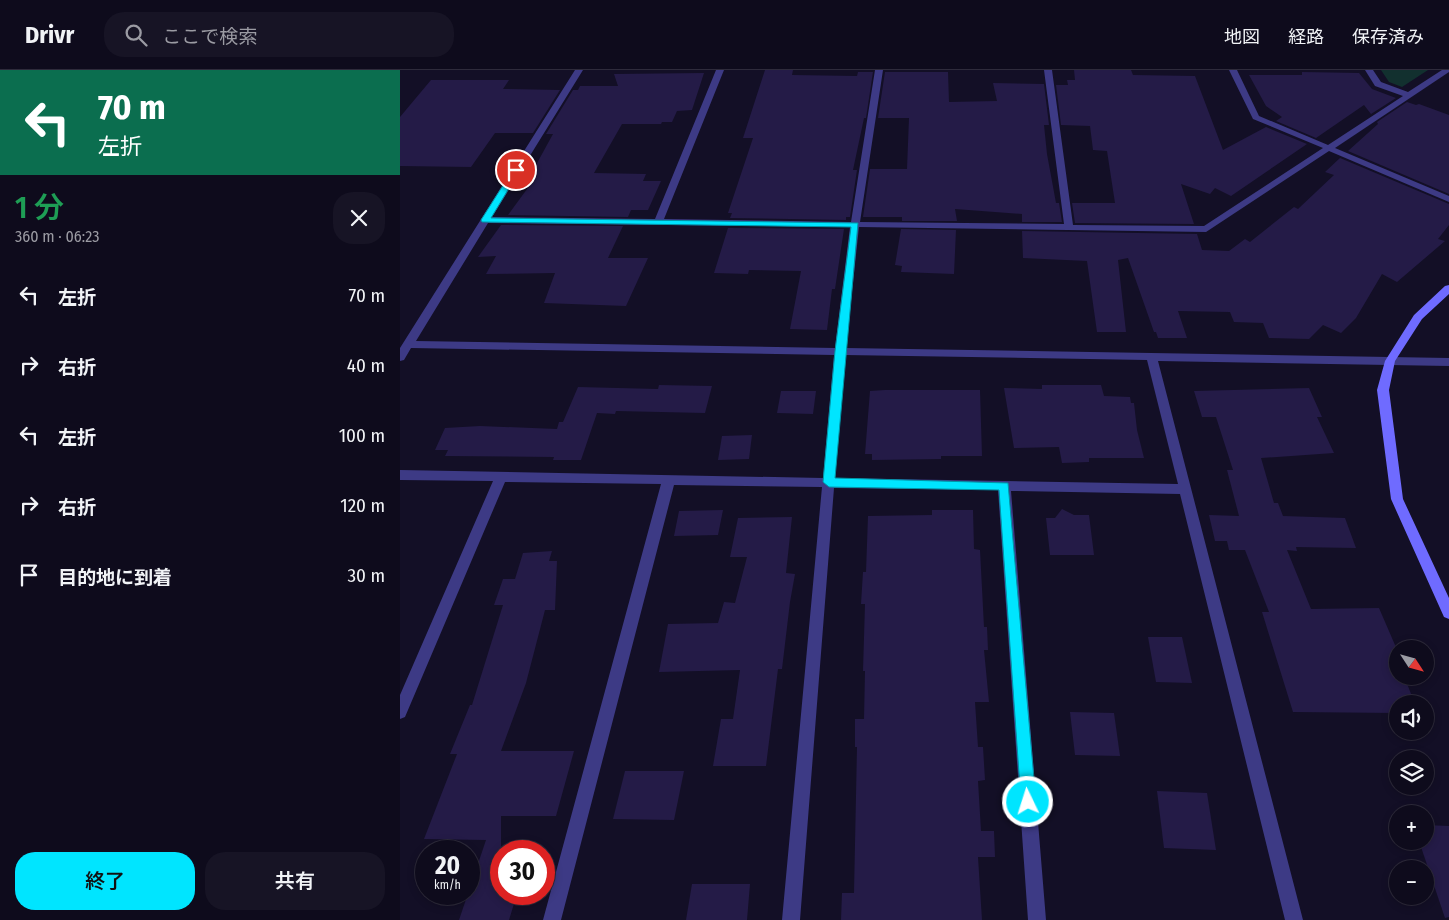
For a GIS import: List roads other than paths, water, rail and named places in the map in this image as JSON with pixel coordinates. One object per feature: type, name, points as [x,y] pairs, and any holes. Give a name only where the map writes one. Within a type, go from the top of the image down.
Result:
[{"type":"street","points":[[400,357],[579,70]]},
{"type":"street","points":[[658,222],[720,70]]},
{"type":"street","points":[[791,920],[840,351],[855,224],[879,70]]},
{"type":"street","points":[[1048,70],[1069,227]]},
{"type":"street","points":[[1233,70],[1256,117],[1449,199]]},
{"type":"street","points":[[1369,70],[1378,84],[1409,95]]},
{"type":"street","points":[[485,220],[1206,229],[1447,70]]},
{"type":"street","points":[[1449,288],[1418,317],[1390,361],[1383,390],[1397,499],[1449,614]]},
{"type":"street","points":[[408,344],[1449,362]]},
{"type":"street","points":[[1152,357],[1294,920]]},
{"type":"street","points":[[400,475],[1186,489]]},
{"type":"street","points":[[400,712],[501,476]]},
{"type":"street","points":[[552,920],[669,479]]},
{"type":"street","points":[[1004,486],[1037,920]]}]
